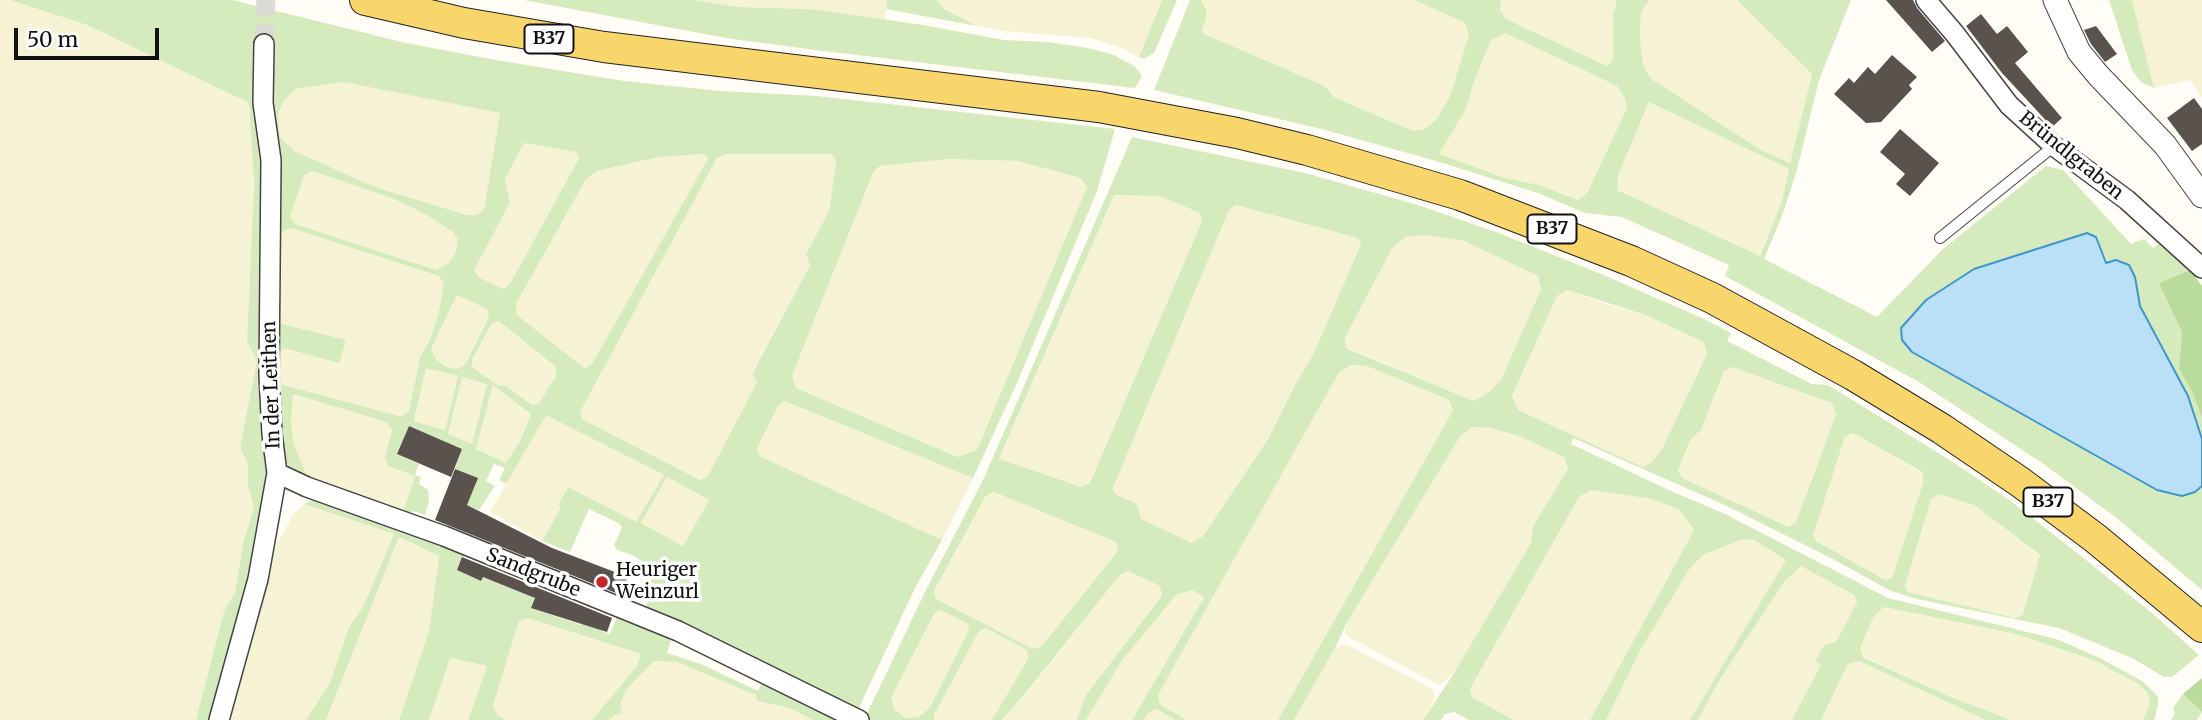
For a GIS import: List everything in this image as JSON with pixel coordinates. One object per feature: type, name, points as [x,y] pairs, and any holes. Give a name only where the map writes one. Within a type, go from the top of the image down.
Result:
[{"type":"main road","name":"B37","points":[[378,2],[502,30],[604,47],[1099,107],[1307,150],[1460,195],[1594,245],[1712,298],[1853,375],[1978,453],[2084,530],[2202,627]]},
{"type":"street","name":"Bründlgraben","points":[[1926,0],[2009,105],[2054,146],[2127,200],[2202,268]]},
{"type":"street","points":[[2055,0],[2079,52],[2165,145],[2202,196]]},
{"type":"street","name":"In der Leithen","points":[[219,720],[258,579],[277,473],[269,375],[271,160],[263,103],[264,44]]},
{"type":"street","name":"Sandgrube","points":[[277,473],[307,487],[444,536],[678,631],[859,720]]},
{"type":"lane","points":[[1940,238],[2054,146]]},
{"type":"shaded area","points":[[0,0],[10,0],[87,25],[249,103],[254,184],[247,341],[257,361],[240,447],[248,465],[248,485],[254,507],[243,544],[235,593],[224,611],[196,720],[0,720]]},
{"type":"shaded area","points":[[695,0],[887,0],[885,20],[811,9],[738,7]]},
{"type":"shaded area","points":[[937,0],[1162,0],[1139,57],[1117,46],[1090,38],[1004,31],[977,26],[944,9]]},
{"type":"shaded area","points":[[1201,0],[1414,0],[1465,23],[1469,35],[1450,96],[1436,120],[1425,129],[1413,131],[1334,97],[1325,86],[1202,33],[1207,12]]},
{"type":"shaded area","points":[[1501,0],[1617,0],[1613,14],[1613,60],[1607,66],[1506,19],[1500,10]]},
{"type":"shaded area","points":[[1649,0],[1737,0],[1812,74],[1790,163],[1761,150],[1650,78],[1643,64],[1640,40],[1641,13]]},
{"type":"shaded area","points":[[2132,0],[2202,0],[2202,98],[2190,80],[2154,88]]},
{"type":"shaded area","points":[[1505,33],[1617,86],[1624,97],[1627,108],[1587,193],[1578,200],[1438,154],[1467,107],[1473,84],[1491,40]]},
{"type":"shaded area","points":[[343,82],[501,113],[484,209],[477,215],[467,215],[375,187],[293,151],[280,137],[278,116],[283,101],[296,89]]},
{"type":"shaded area","points":[[1649,102],[1789,169],[1782,201],[1759,257],[1617,190],[1619,173]]},
{"type":"shaded area","points":[[524,143],[575,152],[579,158],[510,284],[503,289],[477,277],[474,270],[510,203],[505,179]]},
{"type":"shaded area","points":[[706,154],[708,160],[592,364],[583,368],[517,315],[516,304],[585,181],[596,171],[659,157]]},
{"type":"shaded area","points":[[726,154],[832,154],[836,160],[829,211],[806,254],[810,264],[752,373],[757,382],[708,476],[700,480],[582,419],[580,411],[717,158]]},
{"type":"shaded area","points":[[949,159],[1018,161],[1082,178],[1087,187],[977,450],[959,457],[796,388],[792,376],[873,173],[881,166]]},
{"type":"shaded area","points":[[312,171],[394,199],[454,232],[458,240],[456,251],[449,263],[437,270],[295,224],[290,217],[304,176]]},
{"type":"shaded area","points":[[1114,195],[1159,196],[1200,213],[1202,221],[1090,483],[1081,487],[999,460]]},
{"type":"shaded area","points":[[1236,205],[1358,238],[1361,244],[1314,353],[1268,439],[1203,536],[1192,543],[1140,519],[1137,504],[1115,494],[1113,488],[1229,210]]},
{"type":"shaded area","points":[[291,228],[439,276],[444,284],[438,315],[430,339],[420,357],[409,411],[402,418],[280,384],[280,353],[284,348],[338,362],[346,341],[278,323],[278,242],[282,232]]},
{"type":"shaded area","points":[[1424,235],[1464,241],[1538,276],[1541,289],[1501,380],[1489,392],[1474,401],[1346,347],[1345,339],[1392,247],[1405,237]]},
{"type":"shaded area","points":[[1569,290],[1645,315],[1704,342],[1707,354],[1662,449],[1652,462],[1643,467],[1518,410],[1512,396],[1557,296]]},
{"type":"shaded area","points":[[457,295],[487,309],[489,317],[465,365],[457,369],[446,367],[435,358],[431,349]]},
{"type":"shaded area","points":[[499,321],[556,367],[556,376],[539,403],[532,406],[504,385],[499,386],[472,367],[472,361],[492,323]]},
{"type":"shaded area","points":[[1351,365],[1367,366],[1449,400],[1453,410],[1278,720],[1186,720],[1160,704],[1158,695],[1339,371]]},
{"type":"shaded area","points":[[426,367],[458,375],[445,430],[414,421]]},
{"type":"shaded area","points":[[1732,367],[1833,403],[1836,415],[1796,522],[1789,527],[1682,478],[1678,471],[1690,440],[1701,430],[1724,371]]},
{"type":"shaded area","points":[[462,377],[488,383],[473,445],[448,434]]},
{"type":"shaded area","points":[[493,385],[531,413],[521,439],[506,463],[476,449]]},
{"type":"shaded area","points":[[293,394],[386,422],[392,429],[385,457],[415,475],[402,514],[308,479],[294,445],[291,423]]},
{"type":"shaded area","points":[[783,401],[973,478],[942,540],[758,456],[757,448]]},
{"type":"shaded area","points":[[546,414],[664,475],[636,523],[568,487],[558,505],[561,508],[542,541],[490,512]]},
{"type":"shaded area","points":[[1472,427],[1490,428],[1519,436],[1564,457],[1568,469],[1533,526],[1531,543],[1454,673],[1439,685],[1345,635],[1346,624],[1461,435]]},
{"type":"shaded area","points":[[1853,433],[1922,473],[1925,480],[1892,578],[1885,580],[1815,541],[1813,535],[1845,437]]},
{"type":"shaded area","points":[[667,477],[709,500],[683,547],[641,523]]},
{"type":"shaded area","points":[[1591,490],[1652,499],[1680,510],[1694,530],[1590,720],[1514,720],[1472,697],[1470,689],[1579,497]]},
{"type":"shaded area","points":[[994,492],[1116,542],[1118,551],[1082,599],[1042,646],[1033,649],[936,599],[934,591],[986,497]]},
{"type":"shaded area","points":[[1939,494],[1974,505],[2040,556],[2023,614],[2016,618],[1908,592],[1905,586],[1931,499]]},
{"type":"shaded area","points":[[304,504],[394,534],[363,607],[349,627],[330,683],[306,720],[225,720],[263,580],[276,546],[293,515]]},
{"type":"shaded area","points":[[399,537],[439,556],[429,631],[399,720],[326,720]]},
{"type":"shaded area","points":[[1743,539],[1754,540],[1787,560],[1690,720],[1606,720],[1641,649],[1690,568],[1703,555]]},
{"type":"shaded area","points":[[1801,565],[1854,595],[1857,602],[1836,642],[1815,662],[1822,665],[1792,720],[1698,720],[1719,681],[1784,582]]},
{"type":"shaded area","points":[[1128,571],[1161,586],[1162,594],[1086,695],[1077,720],[1002,720],[1030,689],[1120,575]]},
{"type":"shaded area","points":[[1192,590],[1204,596],[1132,720],[1086,720],[1123,659],[1145,630],[1176,595]]},
{"type":"shaded area","points":[[1884,607],[2016,634],[2096,661],[2140,685],[2148,694],[2150,704],[2143,720],[2011,720],[1951,697],[1863,656],[1860,648],[1874,616]]},
{"type":"shaded area","points":[[940,610],[967,623],[969,630],[929,710],[918,717],[905,718],[895,710],[891,698],[934,614]]},
{"type":"shaded area","points":[[528,618],[642,654],[637,666],[592,720],[506,720],[498,716],[493,705],[500,678],[519,621]]},
{"type":"shaded area","points":[[986,628],[1027,650],[1028,659],[992,720],[934,720],[934,715],[979,631]]},
{"type":"shaded area","points":[[1346,644],[1432,689],[1435,699],[1423,720],[1294,720],[1335,648]]},
{"type":"shaded area","points":[[449,658],[487,666],[468,720],[429,720]]},
{"type":"shaded area","points":[[654,661],[677,662],[757,695],[757,701],[790,708],[813,720],[609,720],[626,690]]},
{"type":"shaded area","points":[[1859,661],[1986,720],[1821,720],[1848,664]]},
{"type":"shaded area","points":[[1157,709],[1175,720],[1144,720],[1148,713]]},
{"type":"green space","points":[[10,0],[232,0],[406,43],[624,81],[720,91],[816,96],[1115,129],[1097,191],[1017,383],[973,478],[784,401],[778,406],[757,448],[759,456],[942,540],[915,588],[856,714],[646,610],[650,582],[648,571],[644,563],[635,556],[617,550],[614,545],[622,528],[620,524],[589,509],[570,552],[542,541],[561,508],[558,505],[568,487],[636,522],[664,475],[546,415],[506,484],[499,480],[505,468],[494,464],[486,481],[495,486],[479,510],[467,505],[451,480],[462,449],[409,426],[397,454],[419,464],[415,475],[421,477],[419,484],[428,490],[429,501],[425,515],[413,511],[407,515],[402,514],[415,476],[388,466],[385,457],[392,430],[386,422],[293,394],[291,423],[294,445],[308,479],[292,472],[283,458],[278,434],[274,216],[281,169],[279,157],[265,163],[270,464],[263,526],[214,720],[196,720],[224,611],[235,593],[243,544],[254,507],[248,485],[248,465],[240,447],[257,361],[247,341],[254,184],[249,103],[87,25]],"holes":[[[343,82],[500,113],[484,209],[477,215],[467,215],[375,187],[294,151],[280,137],[278,116],[283,101],[296,89]],[[524,143],[576,152],[579,158],[510,284],[503,289],[478,277],[474,270],[510,203],[505,179]],[[705,154],[708,159],[592,364],[584,368],[517,315],[516,304],[585,181],[596,171],[659,157]],[[726,154],[832,154],[836,161],[829,211],[806,254],[810,265],[752,374],[757,382],[708,476],[700,480],[582,419],[580,412],[717,158]],[[949,159],[1018,161],[1081,178],[1087,187],[977,450],[958,457],[796,388],[792,376],[873,173],[880,166]],[[312,171],[394,199],[425,214],[453,232],[458,240],[456,251],[449,263],[436,270],[295,224],[290,217],[304,176]],[[291,228],[439,276],[444,284],[438,315],[430,339],[420,357],[409,411],[402,417],[280,384],[280,353],[284,348],[339,363],[346,340],[278,323],[278,242],[282,232]],[[457,295],[487,309],[489,317],[465,365],[457,369],[446,367],[436,359],[431,349]],[[499,321],[556,367],[556,376],[539,403],[532,405],[472,367],[472,360],[492,323]],[[426,368],[458,376],[445,430],[414,421]],[[462,377],[487,384],[472,444],[448,434]],[[493,385],[531,414],[521,439],[506,463],[476,449]],[[667,477],[709,500],[683,546],[641,523]]]},
{"type":"green space","points":[[524,0],[695,0],[738,7],[811,9],[1004,40],[1048,42],[1088,48],[1114,55],[1134,66],[1142,76],[1135,88],[823,51],[726,38]]},
{"type":"green space","points":[[887,0],[937,0],[944,9],[977,26],[886,9]]},
{"type":"green space","points":[[1162,0],[1177,0],[1154,53],[1144,59],[1139,57]]},
{"type":"green space","points":[[1190,0],[1201,0],[1207,12],[1202,33],[1325,86],[1334,97],[1413,131],[1425,129],[1436,120],[1450,96],[1469,35],[1465,23],[1414,0],[1501,0],[1500,10],[1506,19],[1607,66],[1613,60],[1613,14],[1617,0],[1649,0],[1641,13],[1640,40],[1643,64],[1650,78],[1761,150],[1790,163],[1812,74],[1737,0],[1851,0],[1819,80],[1797,170],[1764,259],[1877,317],[1943,249],[2046,166],[2063,170],[2131,244],[2144,239],[2153,248],[2162,241],[2190,270],[2160,283],[2182,332],[2179,369],[2202,418],[2202,590],[2114,516],[2042,463],[1919,382],[1725,276],[1729,265],[1622,217],[1585,213],[1538,193],[1322,129],[1154,90]],"holes":[[[1505,33],[1617,86],[1624,97],[1627,108],[1587,193],[1578,200],[1439,154],[1467,107],[1473,84],[1491,40]],[[1649,102],[1789,169],[1782,201],[1760,256],[1617,190],[1619,173]]]},
{"type":"green space","points":[[2109,0],[2132,0],[2154,88],[2141,82],[2132,70]]},
{"type":"green space","points":[[1132,137],[1305,173],[1418,205],[1496,232],[1704,319],[1731,333],[1727,341],[1812,384],[1828,385],[2012,502],[2152,613],[2199,655],[2172,677],[2164,677],[2134,659],[2059,628],[1917,599],[1891,591],[1729,507],[1573,438],[1571,444],[1725,514],[1888,598],[2056,639],[2100,658],[2142,681],[2154,692],[2158,697],[2158,705],[2154,720],[2143,720],[2150,704],[2148,694],[2140,685],[2096,661],[2016,634],[1884,607],[1874,616],[1860,648],[1863,657],[1951,697],[2011,720],[1986,720],[1859,661],[1848,664],[1821,720],[1792,720],[1821,665],[1815,662],[1824,645],[1836,642],[1857,602],[1854,595],[1801,566],[1784,582],[1719,681],[1698,720],[1690,720],[1786,560],[1754,540],[1743,539],[1703,555],[1690,568],[1641,649],[1606,720],[1590,720],[1694,530],[1680,510],[1652,499],[1591,490],[1579,497],[1470,689],[1472,697],[1514,720],[1469,720],[1454,712],[1445,714],[1441,720],[1423,720],[1531,543],[1533,526],[1568,469],[1564,457],[1519,436],[1490,428],[1472,427],[1461,435],[1346,624],[1294,720],[1278,720],[1453,410],[1449,400],[1367,366],[1351,365],[1339,372],[1158,695],[1160,704],[1186,720],[1175,720],[1157,709],[1148,713],[1144,720],[1132,720],[1204,597],[1192,590],[1176,595],[1123,659],[1086,720],[1077,720],[1086,695],[1162,595],[1160,586],[1128,571],[1120,575],[1002,720],[992,720],[1028,659],[1027,650],[986,628],[979,631],[934,715],[934,720],[864,720],[925,592],[984,478]],"holes":[[[1114,195],[1159,196],[1200,213],[1202,221],[1090,483],[1081,487],[999,459]],[[1236,205],[1358,238],[1361,244],[1314,353],[1268,439],[1203,536],[1192,543],[1141,519],[1137,504],[1115,494],[1113,488],[1229,210]],[[1424,235],[1464,241],[1538,276],[1541,289],[1501,380],[1489,392],[1474,401],[1346,348],[1345,338],[1392,248],[1405,237]],[[1568,290],[1645,315],[1704,342],[1707,354],[1662,449],[1652,462],[1643,467],[1518,410],[1512,396],[1557,296]],[[1732,367],[1832,403],[1836,415],[1796,522],[1789,527],[1682,478],[1678,471],[1690,440],[1701,430],[1724,371]],[[1853,433],[1922,472],[1924,480],[1892,578],[1885,580],[1816,541],[1813,535],[1845,437]],[[994,492],[1116,542],[1118,551],[1042,646],[1033,649],[936,599],[934,591],[986,496]],[[1939,494],[1974,505],[2040,555],[2023,614],[2016,618],[1908,592],[1905,586],[1931,499]],[[940,610],[967,623],[969,630],[929,709],[918,717],[905,718],[895,710],[891,698],[934,614]]]},
{"type":"green space","points":[[2190,270],[2202,286],[2202,418],[2179,369],[2182,332],[2159,283]]},
{"type":"green space","points":[[319,497],[464,553],[457,570],[481,581],[483,577],[535,598],[531,608],[610,634],[617,617],[672,637],[667,653],[701,664],[758,691],[763,680],[847,720],[813,720],[790,708],[757,701],[756,695],[677,662],[654,661],[626,690],[620,704],[622,714],[614,715],[609,720],[592,720],[637,666],[641,654],[528,618],[519,621],[493,705],[498,716],[506,720],[468,720],[487,666],[450,658],[429,720],[399,720],[429,631],[439,556],[399,537],[326,720],[306,720],[330,683],[349,627],[363,607],[394,534],[304,504]]},
{"type":"green space","points":[[2202,678],[2202,712],[2183,694]]},
{"type":"green space","points":[[2183,694],[2202,712],[2197,720],[2171,720],[2175,714],[2173,708]]},
{"type":"water","points":[[2087,233],[2096,237],[2106,263],[2116,260],[2129,265],[2135,277],[2140,306],[2188,396],[2202,439],[2202,486],[2195,492],[2182,496],[2157,490],[1912,352],[1902,340],[1901,328],[1926,300],[1974,269]]},
{"type":"building","points":[[1886,0],[1913,0],[1945,41],[1932,52]]},
{"type":"building","points":[[1981,14],[1997,34],[2007,26],[2028,52],[2015,63],[2062,118],[2052,127],[2002,73],[1966,26]]},
{"type":"building","points":[[2096,26],[2117,54],[2105,62],[2084,30]]},
{"type":"building","points":[[1892,55],[1917,77],[1909,85],[1912,89],[1881,122],[1866,123],[1834,94],[1849,78],[1854,83],[1868,67],[1875,74]]},
{"type":"building","points":[[2194,98],[2202,109],[2202,144],[2192,151],[2167,118]]},
{"type":"building","points":[[1900,129],[1939,163],[1910,196],[1896,184],[1905,174],[1880,152]]},
{"type":"building","points":[[409,426],[462,449],[451,477],[397,454]]},
{"type":"building","points":[[455,469],[478,478],[467,505],[552,548],[628,577],[621,595],[435,520]]},
{"type":"building","points":[[462,557],[612,618],[607,632],[531,608],[535,598],[483,577],[481,581],[457,570]]},
{"type":"tunnel","points":[[264,44],[266,0]]},
{"type":"place","name":"Heuriger Weinzurl","points":[[602,582]]}]
